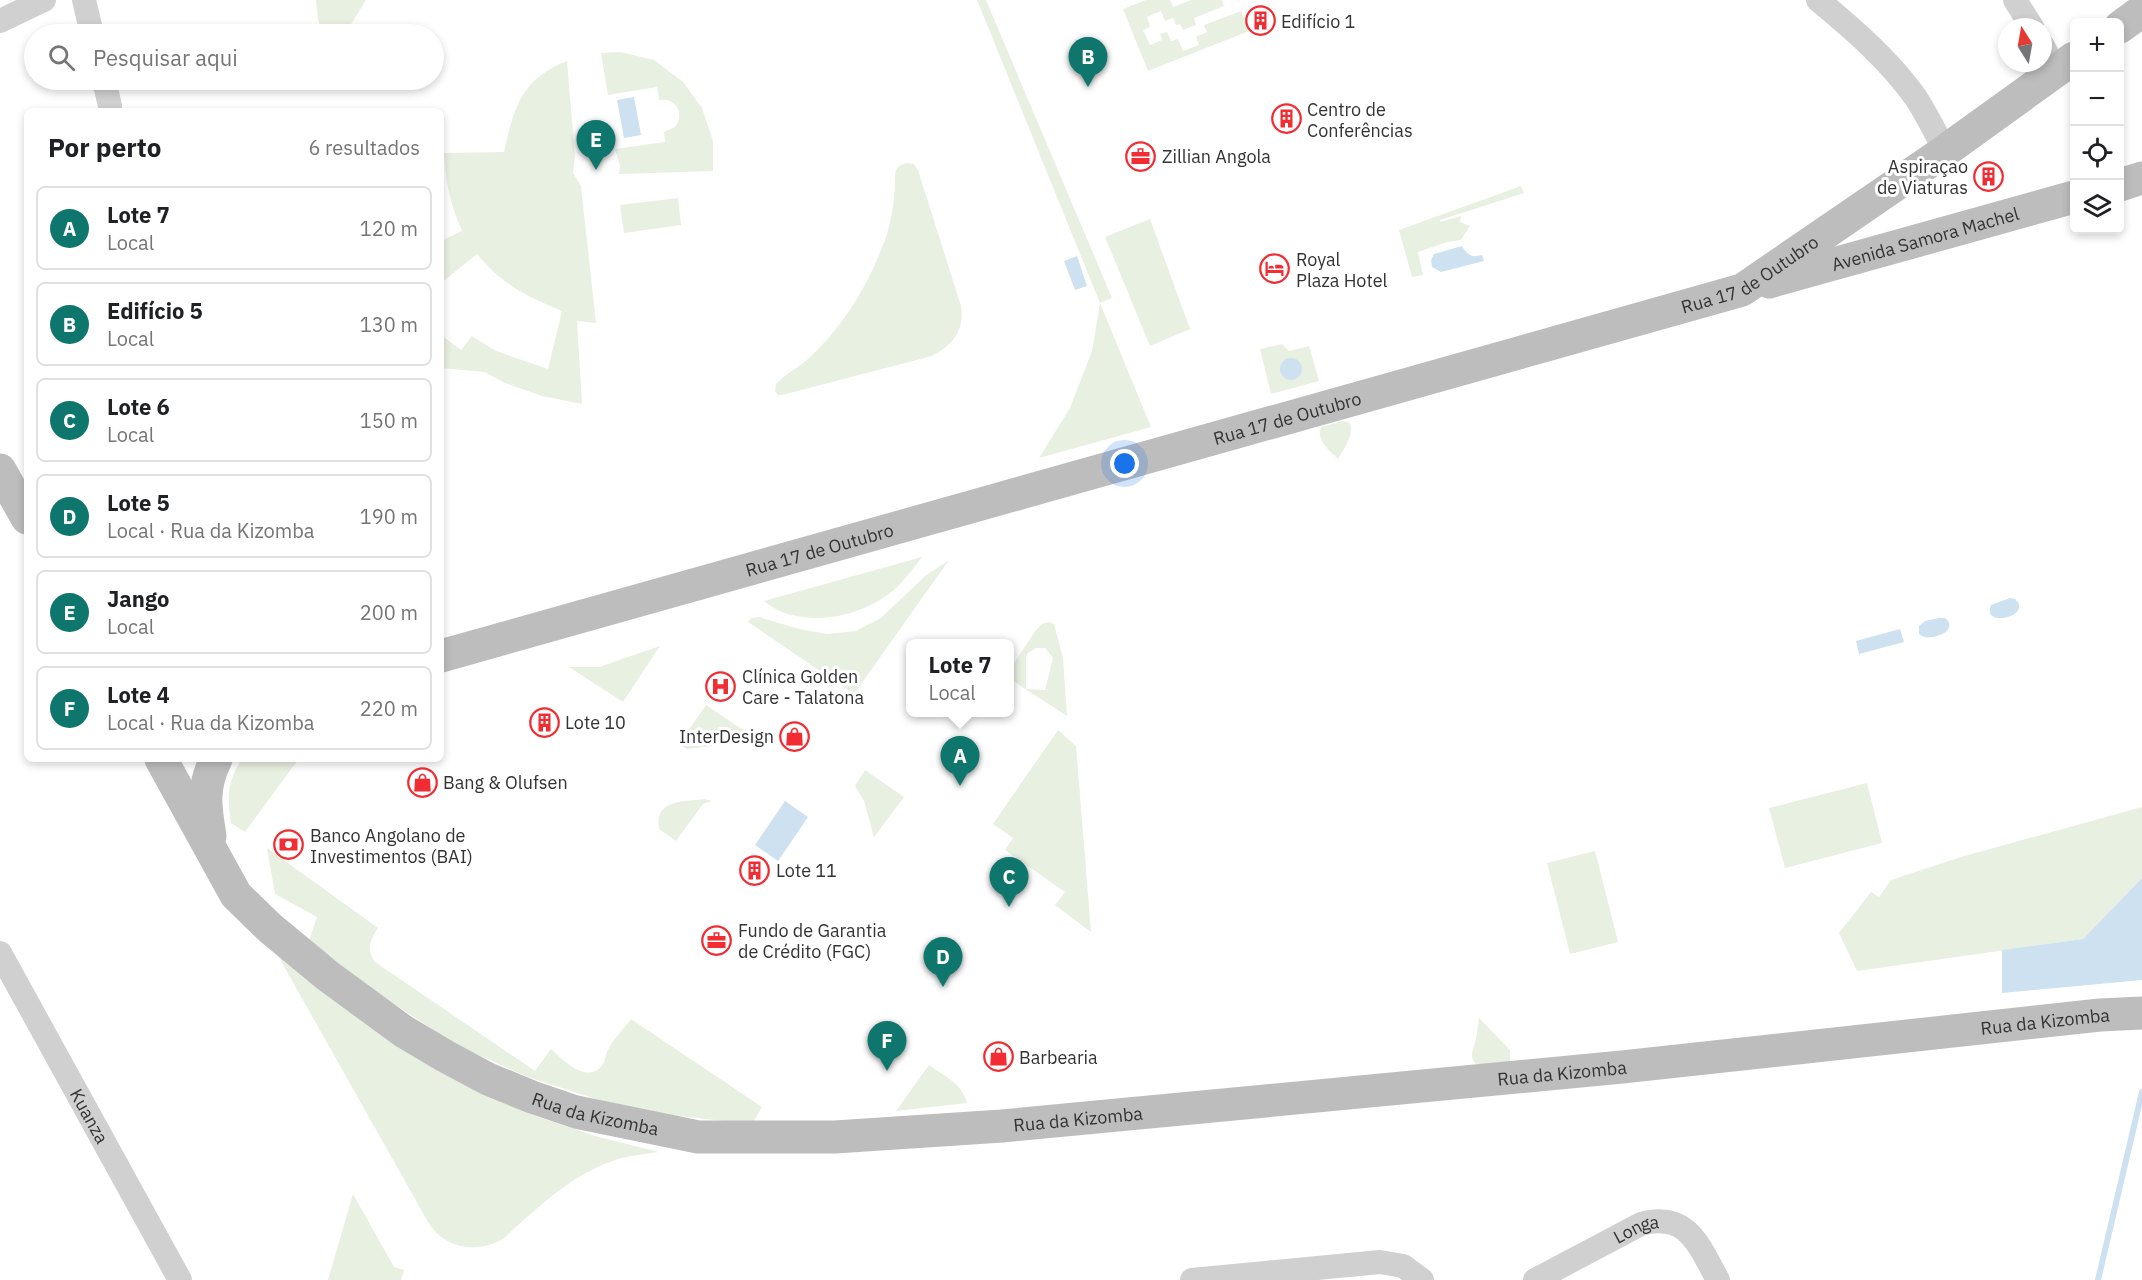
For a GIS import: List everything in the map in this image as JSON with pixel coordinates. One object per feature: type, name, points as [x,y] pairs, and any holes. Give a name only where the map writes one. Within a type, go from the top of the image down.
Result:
[{"type":"main road","points":[[2124,24],[2142,11]]},
{"type":"main road","name":"Rua 17 de Outubro","points":[[444,655],[1742,290],[1945,151],[2058,59]]},
{"type":"main road","points":[[2124,183],[2142,178]]},
{"type":"main road","name":"Avenida Samora Machel","points":[[1742,290],[2070,198]]},
{"type":"main road","points":[[0,470],[24,513]]},
{"type":"main road","name":"Rua da Kizomba","points":[[163,762],[236,895],[270,928],[328,976],[403,1031],[445,1056],[532,1097],[576,1112],[698,1137],[835,1137],[1002,1126],[1633,1065],[2100,1015],[2142,1013]]},
{"type":"main road","points":[[212,850],[204,800],[209,774],[215,762]]},
{"type":"street","points":[[0,21],[44,0]]},
{"type":"street","points":[[84,0],[90,24]]},
{"type":"street","points":[[2015,0],[2026,18]]},
{"type":"street","points":[[1828,3],[1898,75],[1916,99],[1945,151]]},
{"type":"street","points":[[106,90],[110,106]]},
{"type":"street","name":"Kuanza","points":[[0,953],[180,1280]]},
{"type":"street","name":"Longa","points":[[1535,1280],[1641,1224],[1656,1220],[1669,1221],[1683,1227],[1693,1236],[1718,1280]]},
{"type":"street","points":[[1192,1280],[1380,1262],[1403,1266],[1422,1280]]},
{"type":"green space","points":[[316,0],[366,0],[351,24],[320,24]]},
{"type":"green space","points":[[977,0],[986,0],[1112,298],[1100,303]]},
{"type":"green space","points":[[1146,0],[1170,0],[1173,7],[1191,0],[1222,0],[1224,6],[1194,18],[1196,25],[1183,30],[1180,24],[1176,25],[1173,18],[1165,21],[1161,11],[1147,17],[1150,27],[1143,30],[1150,45],[1162,40],[1160,34],[1167,32],[1171,41],[1178,39],[1183,51],[1199,45],[1196,37],[1207,32],[1204,25],[1241,11],[1249,31],[1148,71],[1123,9]]},
{"type":"green space","points":[[620,52],[654,60],[683,82],[702,108],[713,141],[713,171],[619,174],[620,166],[615,149],[665,142],[664,132],[675,127],[679,116],[674,104],[670,101],[659,100],[657,87],[608,95],[601,53]]},
{"type":"green space","points":[[567,61],[575,157],[573,173],[581,186],[596,323],[577,321],[582,404],[542,396],[505,383],[485,372],[444,368],[444,337],[461,350],[472,336],[496,351],[548,369],[562,311],[536,300],[506,282],[477,254],[444,281],[444,240],[462,231],[449,193],[444,153],[504,152],[516,109],[522,97],[529,86],[551,68]]},
{"type":"green space","points":[[906,163],[914,164],[918,170],[961,306],[961,322],[956,336],[946,347],[932,356],[778,395],[775,391],[776,384],[808,359],[833,333],[863,289],[878,257],[891,220],[896,171],[899,166]]},
{"type":"green space","points":[[1521,186],[1524,193],[1440,220],[1440,222],[1461,216],[1460,222],[1470,226],[1461,240],[1447,242],[1418,252],[1423,275],[1412,277],[1399,230]]},
{"type":"green space","points":[[678,198],[681,225],[624,233],[620,205]]},
{"type":"green space","points":[[1150,219],[1190,329],[1150,346],[1105,237]]},
{"type":"green space","points":[[1100,303],[1151,427],[1039,458],[1070,408],[1092,351]]},
{"type":"green space","points":[[1282,344],[1289,351],[1309,346],[1319,381],[1271,394],[1260,349]]},
{"type":"green space","points":[[1343,421],[1350,423],[1351,433],[1338,459],[1324,445],[1320,432],[1321,427]]},
{"type":"green space","points":[[922,557],[895,589],[883,598],[856,611],[825,618],[810,618],[778,610],[764,601]]},
{"type":"green space","points":[[949,560],[854,694],[748,622],[751,618],[759,617],[799,629],[827,634],[856,631],[881,618],[924,577]]},
{"type":"green space","points":[[1049,622],[1054,624],[1063,658],[1067,716],[1014,682],[1014,663],[1042,624]],"holes":[[[1036,648],[1045,648],[1053,658],[1045,690],[1026,689],[1028,653]]]},
{"type":"green space","points":[[660,646],[623,702],[569,667],[599,667]]},
{"type":"green space","points":[[706,705],[758,740],[687,749],[679,744]]},
{"type":"green space","points":[[1058,730],[1076,746],[1091,932],[1055,905],[1065,892],[1005,850],[1013,838],[993,824]]},
{"type":"green space","points":[[240,762],[296,762],[245,832],[231,823],[229,789]]},
{"type":"green space","points":[[865,770],[904,797],[874,837],[864,801],[855,786]]},
{"type":"green space","points":[[1867,783],[1882,843],[1785,868],[1769,808]]},
{"type":"green space","points":[[704,799],[712,801],[703,804],[676,841],[659,829],[661,812],[666,807],[679,802]]},
{"type":"green space","points":[[2142,807],[2142,878],[2083,939],[1857,971],[1839,933],[1871,892],[1879,897],[1891,880],[1961,857]]},
{"type":"green space","points":[[267,848],[378,928],[370,945],[375,962],[535,1071],[551,1049],[576,1069],[583,1072],[597,1070],[603,1064],[613,1042],[631,1019],[762,1107],[752,1124],[669,1115],[599,1100],[528,1077],[458,1046],[373,990],[309,940],[317,917],[275,894]]},
{"type":"green space","points":[[1595,851],[1618,942],[1570,954],[1547,863]]},
{"type":"green space","points":[[268,938],[479,1092],[536,1116],[595,1136],[659,1152],[622,1158],[588,1172],[558,1191],[503,1239],[493,1244],[472,1247],[452,1243],[435,1231],[428,1222]]},
{"type":"green space","points":[[1479,1018],[1510,1050],[1510,1060],[1506,1065],[1480,1066],[1473,1061],[1472,1054]]},
{"type":"green space","points":[[929,1065],[957,1086],[965,1096],[967,1103],[896,1111]]},
{"type":"green space","points":[[353,1194],[394,1267],[404,1270],[401,1280],[328,1280]]},
{"type":"water","points":[[634,97],[641,135],[624,138],[617,100]]},
{"type":"water","points":[[1462,246],[1470,255],[1482,255],[1484,261],[1441,272],[1432,267],[1431,260],[1434,254]]},
{"type":"water","points":[[1077,256],[1087,286],[1075,290],[1064,261]]},
{"type":"water","points":[[1291,358],[1299,361],[1302,369],[1299,377],[1291,380],[1283,377],[1280,369],[1283,361]]},
{"type":"water","points":[[2010,598],[2015,599],[2019,605],[2018,610],[2006,617],[1993,617],[1990,612],[1991,605]]},
{"type":"water","points":[[1945,618],[1949,623],[1946,632],[1929,637],[1919,634],[1919,626],[1925,621]]},
{"type":"water","points":[[1900,629],[1904,642],[1859,654],[1856,641]]},
{"type":"water","points":[[785,801],[808,817],[778,861],[755,845]]},
{"type":"water","points":[[2142,878],[2142,980],[2002,993],[2002,950],[2083,939]]},
{"type":"waterway","points":[[2098,1280],[2142,1092]]},
{"type":"place","name":"Edifício 1","points":[[1260,21]]},
{"type":"place","name":"Edifício 5","points":[[1088,87]]},
{"type":"place","name":"Centro de Conferências","points":[[1286,119]]},
{"type":"place","name":"Zillian Angola","points":[[1141,156]]},
{"type":"place","name":"Jango","points":[[596,170]]},
{"type":"place","name":"Aspiraçao de Viaturas","points":[[1989,176]]},
{"type":"place","name":"Royal Plaza Hotel","points":[[1275,269]]},
{"type":"place","name":"Clínica Golden Care - Talatona","points":[[721,686]]},
{"type":"place","name":"Lote 10","points":[[544,722]]},
{"type":"place","name":"InterDesign","points":[[795,736]]},
{"type":"place","name":"Bang & Olufsen","points":[[422,782]]},
{"type":"place","name":"Lote 7","points":[[960,786]]},
{"type":"place","name":"Banco Angolano de Investimentos (BAI)","points":[[289,845]]},
{"type":"place","name":"Lote 11","points":[[755,870]]},
{"type":"place","name":"Lote 6","points":[[1009,907]]},
{"type":"place","name":"Fundo de Garantia de Crédito (FGC)","points":[[717,940]]},
{"type":"place","name":"Lote 5","points":[[943,987]]},
{"type":"place","name":"Barbearia","points":[[998,1057]]},
{"type":"place","name":"Lote 4","points":[[887,1071]]}]
